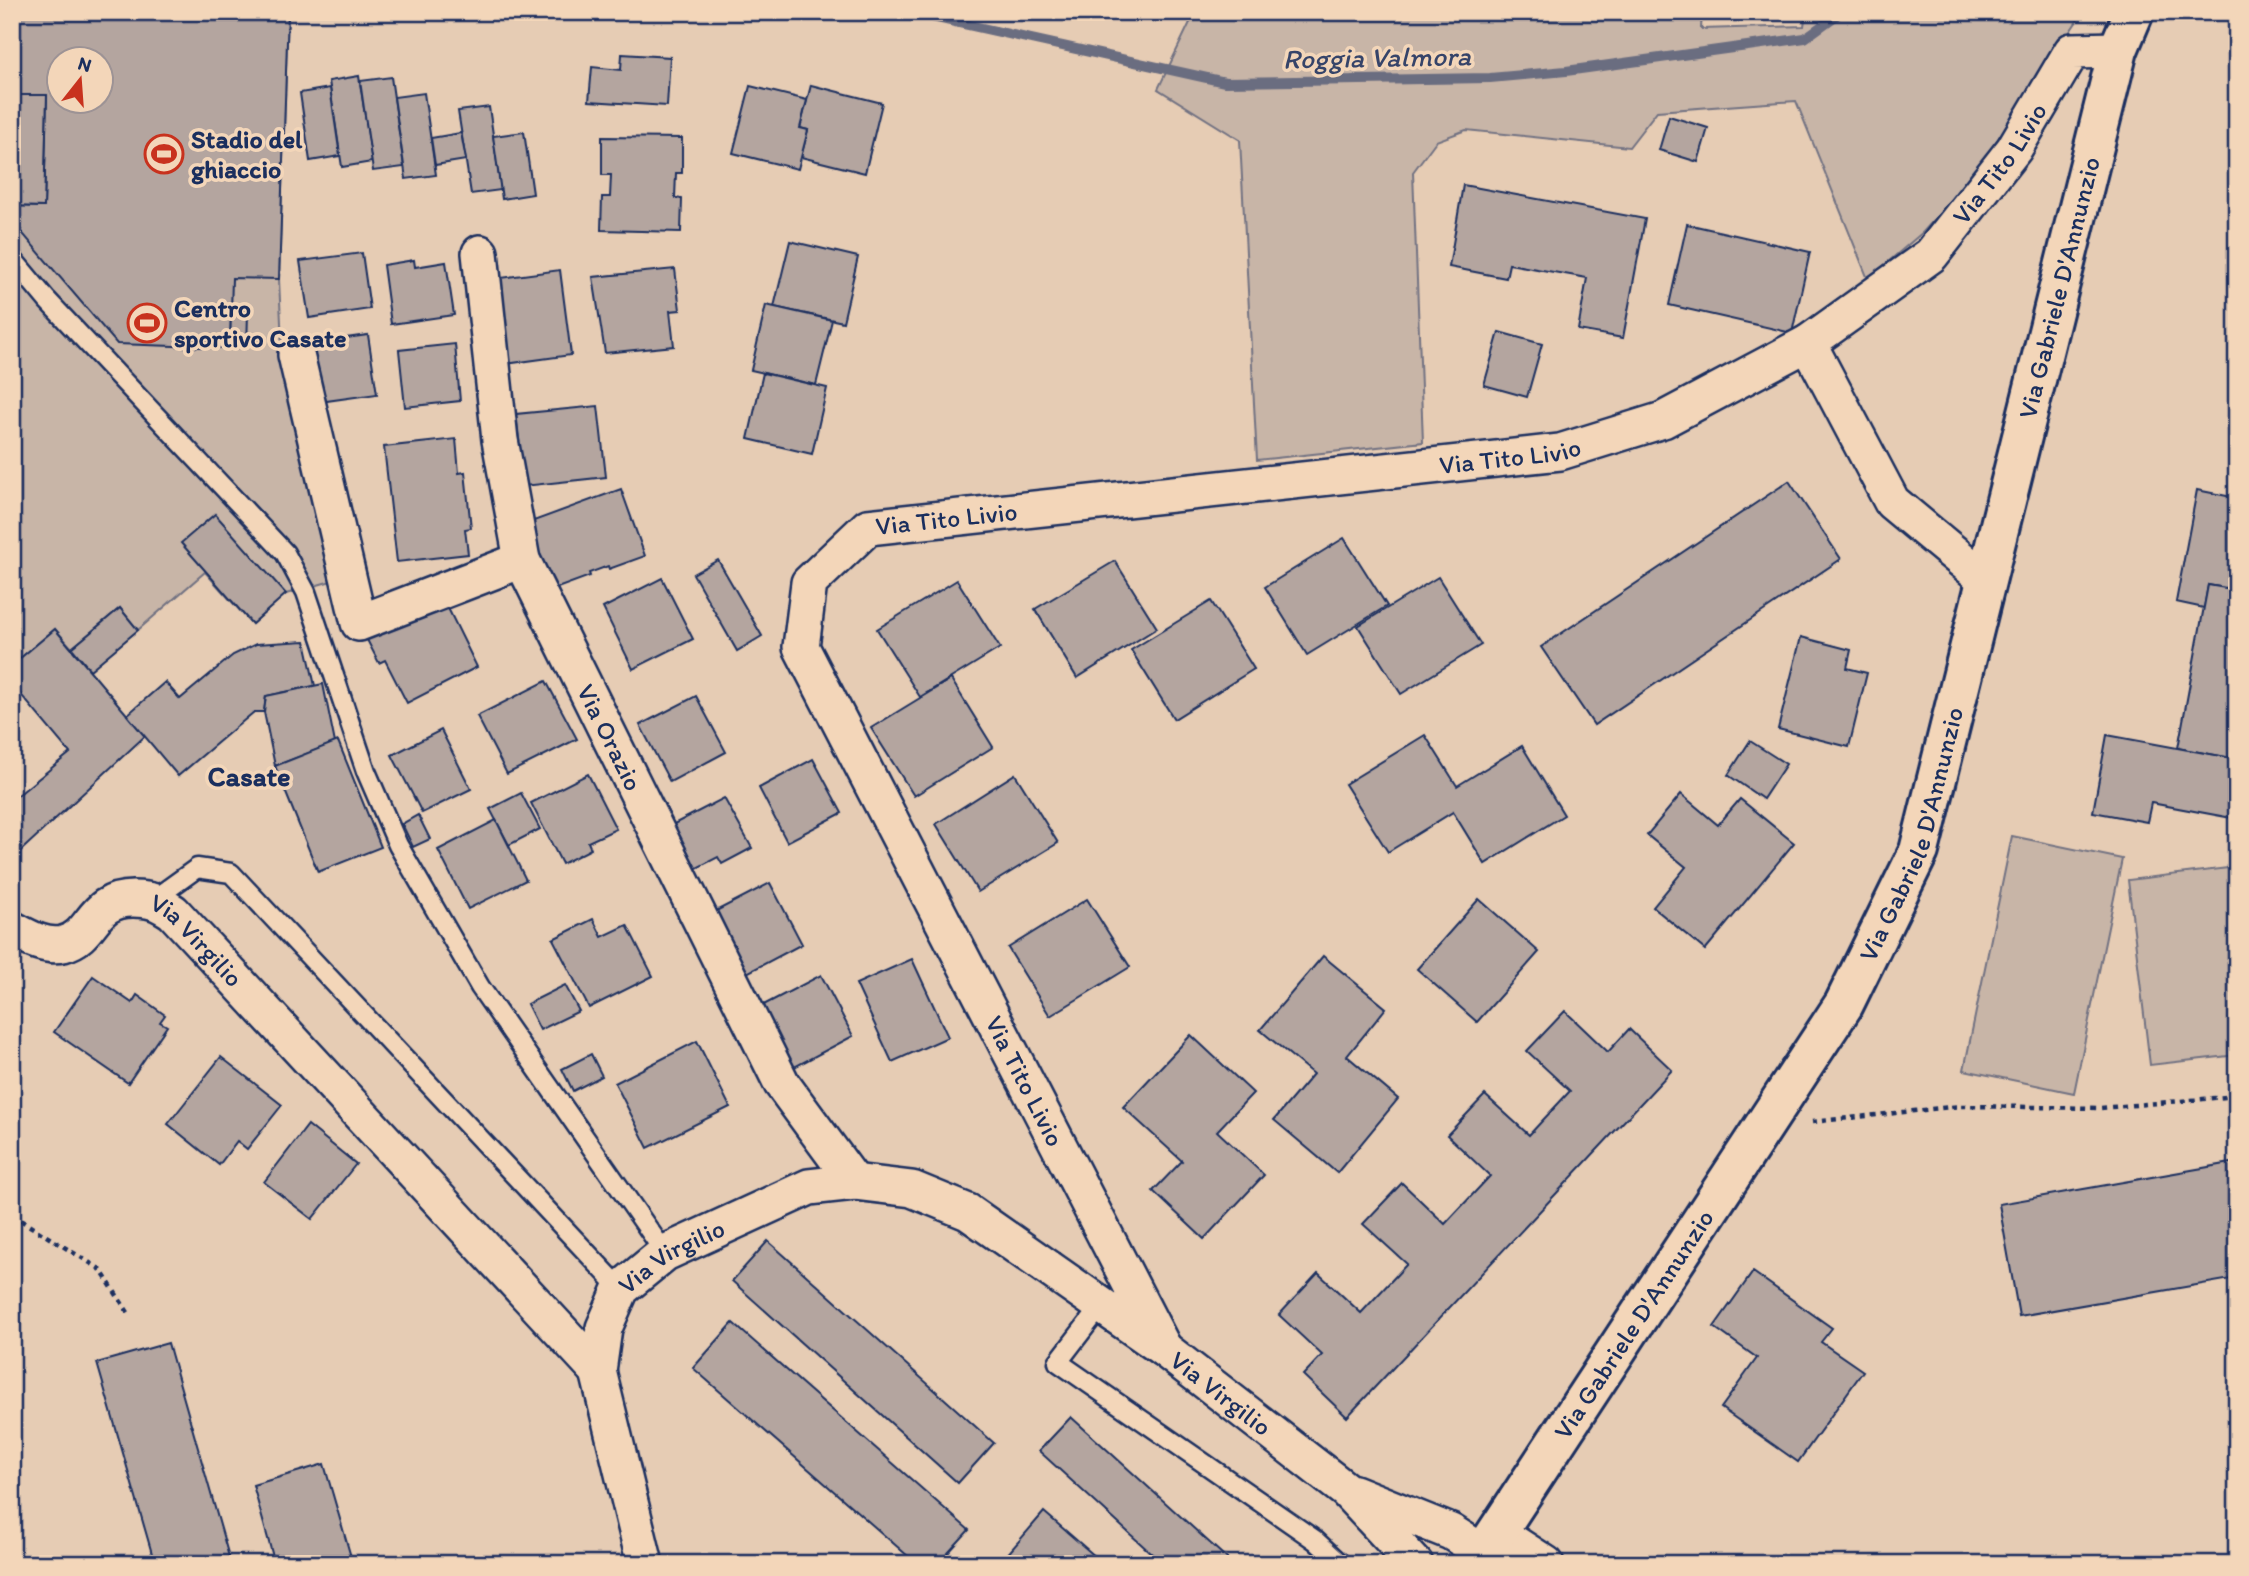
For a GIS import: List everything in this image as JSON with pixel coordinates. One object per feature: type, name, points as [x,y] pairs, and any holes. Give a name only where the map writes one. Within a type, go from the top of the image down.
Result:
[{"type":"main road","name":"Via Gabriele D'Annunzio","points":[[1486,1550],[1844,1004],[1919,851],[2118,50],[2134,12]]},
{"type":"street","name":"Via Tito Livio","points":[[1164,1349],[801,647],[809,583],[868,527],[1560,453],[1663,420],[1808,343],[1931,255],[2014,149],[2072,51],[2118,50]]},
{"type":"street","name":"Via Orazio","points":[[480,253],[500,440],[522,561],[782,1084],[854,1182]]},
{"type":"street","points":[[1808,343],[1892,502],[1986,580]]},
{"type":"street","points":[[296,355],[359,623],[522,561]]},
{"type":"street","name":"Via Virgilio","points":[[12,929],[35,942],[63,944],[82,932],[100,910],[115,899],[154,899],[173,912],[598,1371]]},
{"type":"street","name":"Via Virgilio","points":[[598,1371],[604,1328],[621,1289],[664,1254],[809,1187],[854,1182],[912,1189],[968,1212],[1164,1349],[1347,1491],[1415,1564]]},
{"type":"street","points":[[598,1371],[645,1564]]},
{"type":"street","name":"Via Virgilio","points":[[1347,1491],[1451,1532],[1486,1550],[1546,1564]]},
{"type":"lane","points":[[12,258],[47,300],[285,552],[306,592],[366,771],[398,845],[480,987],[664,1254]]},
{"type":"lane","points":[[154,899],[197,868],[231,873],[621,1289]]},
{"type":"lane","points":[[1101,1306],[1058,1362],[1315,1540],[1341,1564]]},
{"type":"path","points":[[1763,1127],[1960,1106],[2101,1108],[2237,1096]]},
{"type":"path","points":[[12,1215],[100,1269],[129,1314]]},
{"type":"shaded area","name":"Centro sportivo Casate","points":[[12,12],[288,12],[279,279],[283,366],[335,580],[286,594],[252,624],[205,572],[138,630],[120,608],[72,648],[55,629],[12,665]]},
{"type":"shaded area","points":[[1195,12],[1311,12],[1327,17],[1330,12],[1702,12],[1701,29],[1804,26],[1806,12],[2083,12],[1971,179],[1923,232],[1868,279],[1796,101],[1657,111],[1629,147],[1466,130],[1436,141],[1413,172],[1423,442],[1257,460],[1240,140],[1158,89]]},
{"type":"shaded area","points":[[2012,836],[2122,859],[2074,1093],[1964,1070]]},
{"type":"shaded area","points":[[2237,867],[2237,1055],[2150,1065],[2128,880]]},
{"type":"building","name":"Stadio del ghiaccio","points":[[12,12],[288,12],[279,279],[232,278],[230,348],[117,344],[12,221],[12,206],[44,207],[46,116],[116,116],[116,46],[46,46],[46,95],[12,95]]},
{"type":"building","points":[[622,54],[670,57],[667,106],[589,101],[592,67],[621,70]]},
{"type":"building","points":[[359,76],[372,162],[342,167],[329,81]]},
{"type":"building","points":[[391,77],[404,167],[373,171],[360,81]]},
{"type":"building","points":[[811,85],[882,103],[865,173],[801,157],[808,130],[800,128]]},
{"type":"building","points":[[750,86],[807,100],[800,128],[808,130],[798,169],[733,153]]},
{"type":"building","points":[[330,88],[340,156],[310,161],[300,93]]},
{"type":"building","points":[[424,93],[436,175],[406,179],[394,97]]},
{"type":"building","points":[[12,95],[46,95],[44,207],[12,206]]},
{"type":"building","points":[[489,107],[501,190],[471,194],[458,111]]},
{"type":"building","points":[[1669,116],[1708,128],[1698,162],[1659,150]]},
{"type":"building","points":[[524,132],[533,194],[502,199],[493,136]]},
{"type":"building","points":[[461,133],[466,160],[435,165],[431,138]]},
{"type":"building","points":[[602,137],[682,138],[682,173],[676,173],[675,198],[682,199],[681,232],[601,230],[602,197],[610,197],[611,175],[602,175]]},
{"type":"building","points":[[1463,185],[1645,219],[1623,338],[1578,330],[1587,278],[1509,264],[1506,278],[1449,267]]},
{"type":"building","points":[[1687,224],[1810,252],[1792,333],[1669,305]]},
{"type":"building","points":[[790,241],[858,257],[843,322],[774,307]]},
{"type":"building","points":[[362,253],[370,309],[309,318],[300,261]]},
{"type":"building","points":[[414,260],[415,267],[446,262],[454,315],[391,324],[383,265]]},
{"type":"building","points":[[675,269],[680,310],[670,311],[674,346],[605,353],[593,277]]},
{"type":"building","points":[[560,270],[571,355],[505,364],[493,279]]},
{"type":"building","points":[[766,305],[832,320],[816,385],[751,370]]},
{"type":"building","points":[[231,312],[248,313],[247,347],[230,348]]},
{"type":"building","points":[[1499,332],[1542,344],[1527,397],[1484,385]]},
{"type":"building","points":[[368,335],[377,394],[319,402],[310,343]]},
{"type":"building","points":[[455,344],[460,401],[405,407],[399,350]]},
{"type":"building","points":[[763,373],[827,388],[812,454],[748,439]]},
{"type":"building","points":[[598,406],[606,477],[524,486],[516,414]]},
{"type":"building","points":[[456,439],[459,473],[465,472],[471,528],[465,529],[468,554],[397,562],[384,447]]},
{"type":"building","points":[[1789,481],[1841,559],[1594,725],[1541,647]]},
{"type":"building","points":[[621,489],[645,556],[609,569],[608,566],[589,573],[590,576],[552,590],[528,523]]},
{"type":"building","points":[[2197,490],[2237,498],[2237,590],[2208,585],[2204,608],[2176,602]]},
{"type":"building","points":[[215,514],[286,594],[252,624],[181,543]]},
{"type":"building","points":[[1344,538],[1387,606],[1307,655],[1265,587]]},
{"type":"building","points":[[718,560],[762,636],[737,651],[693,574]]},
{"type":"building","points":[[1115,561],[1157,628],[1077,678],[1035,609]]},
{"type":"building","points":[[1438,577],[1481,645],[1401,694],[1358,626]]},
{"type":"building","points":[[662,578],[693,639],[633,669],[603,608]]},
{"type":"building","points":[[957,580],[1000,648],[920,697],[877,629]]},
{"type":"building","points":[[2208,585],[2237,590],[2237,759],[2178,748]]},
{"type":"building","points":[[442,596],[477,667],[407,703],[385,660],[379,663],[365,636]]},
{"type":"building","points":[[1211,601],[1254,669],[1174,719],[1131,650]]},
{"type":"building","points":[[120,608],[138,630],[90,670],[72,648]]},
{"type":"building","points":[[55,629],[145,736],[12,859],[12,800],[70,753],[12,684],[12,665]]},
{"type":"building","points":[[1801,637],[1851,650],[1847,668],[1867,673],[1849,747],[1778,729]]},
{"type":"building","points":[[305,641],[315,686],[266,696],[264,712],[254,712],[178,776],[127,715],[165,682],[180,699],[233,655],[256,644]]},
{"type":"building","points":[[951,679],[993,747],[914,796],[871,728]]},
{"type":"building","points":[[546,681],[577,739],[507,774],[477,716]]},
{"type":"building","points":[[323,684],[335,743],[275,766],[264,712],[266,696]]},
{"type":"building","points":[[696,696],[726,752],[670,782],[640,725]]},
{"type":"building","points":[[441,730],[471,789],[422,813],[392,755]]},
{"type":"building","points":[[1425,735],[1457,786],[1522,746],[1564,815],[1485,864],[1453,812],[1388,852],[1345,784]]},
{"type":"building","points":[[2107,735],[2237,759],[2237,819],[2151,803],[2147,822],[2093,812]]},
{"type":"building","points":[[338,741],[381,847],[318,872],[275,766]]},
{"type":"building","points":[[1750,741],[1786,764],[1763,799],[1728,775]]},
{"type":"building","points":[[813,759],[842,813],[787,842],[759,788]]},
{"type":"building","points":[[588,774],[616,829],[588,842],[591,849],[562,864],[531,803]]},
{"type":"building","points":[[1015,774],[1058,843],[978,892],[936,824]]},
{"type":"building","points":[[521,793],[540,829],[509,845],[490,809]]},
{"type":"building","points":[[1681,794],[1718,825],[1740,799],[1794,843],[1705,950],[1653,907],[1686,867],[1647,835]]},
{"type":"building","points":[[724,798],[752,848],[722,864],[718,857],[693,870],[670,826]]},
{"type":"building","points":[[418,815],[430,839],[413,847],[402,824]]},
{"type":"building","points":[[496,820],[526,880],[468,909],[438,850]]},
{"type":"building","points":[[770,883],[802,944],[747,973],[714,912]]},
{"type":"building","points":[[1087,899],[1130,967],[1050,1016],[1008,948]]},
{"type":"building","points":[[1479,899],[1539,952],[1477,1022],[1417,969]]},
{"type":"building","points":[[593,919],[602,937],[627,925],[653,976],[589,1008],[553,939]]},
{"type":"building","points":[[1323,956],[1386,1008],[1347,1056],[1398,1099],[1337,1173],[1274,1120],[1313,1074],[1260,1030]]},
{"type":"building","points":[[912,959],[948,1037],[892,1062],[856,984]]},
{"type":"building","points":[[821,975],[853,1036],[787,1071],[754,1010]]},
{"type":"building","points":[[93,976],[132,1003],[137,995],[165,1015],[160,1022],[167,1026],[128,1083],[54,1032]]},
{"type":"building","points":[[565,985],[579,1011],[540,1030],[527,1004]]},
{"type":"building","points":[[1565,1011],[1608,1052],[1629,1029],[1672,1070],[1347,1417],[1303,1375],[1322,1355],[1279,1315],[1318,1273],[1361,1313],[1407,1264],[1363,1224],[1402,1183],[1445,1224],[1490,1176],[1447,1135],[1485,1095],[1529,1135],[1570,1091],[1527,1051]]},
{"type":"building","points":[[1191,1035],[1253,1093],[1217,1131],[1264,1175],[1204,1239],[1153,1191],[1182,1161],[1123,1107]]},
{"type":"building","points":[[697,1041],[730,1107],[648,1148],[615,1083]]},
{"type":"building","points":[[591,1054],[602,1076],[573,1091],[562,1069]]},
{"type":"building","points":[[221,1057],[282,1105],[247,1149],[237,1141],[219,1165],[168,1124]]},
{"type":"building","points":[[308,1125],[356,1164],[312,1219],[264,1182]]},
{"type":"building","points":[[2237,1162],[2237,1278],[2019,1316],[1999,1204]]},
{"type":"building","points":[[768,1241],[994,1443],[958,1483],[732,1281]]},
{"type":"building","points":[[1753,1272],[1832,1328],[1821,1342],[1863,1371],[1798,1462],[1721,1408],[1757,1358],[1714,1327]]},
{"type":"building","points":[[733,1323],[969,1530],[938,1564],[917,1564],[693,1368]]},
{"type":"building","points":[[168,1343],[231,1564],[155,1564],[97,1363]]},
{"type":"building","points":[[1071,1417],[1233,1564],[1163,1564],[1039,1451]]},
{"type":"building","points":[[324,1464],[353,1564],[275,1564],[253,1485]]},
{"type":"building","points":[[1044,1512],[1104,1564],[1014,1564],[1006,1556]]},
{"type":"waterway","name":"Roggia Valmora","points":[[910,12],[1225,82],[1490,78],[1566,71],[1805,38],[1841,12]]},
{"type":"place","name":"Stadio del ghiaccio","points":[[164,154]]},
{"type":"place","name":"Centro sportivo Casate","points":[[147,323]]},
{"type":"district","name":"Casate","points":[[249,776]]}]
